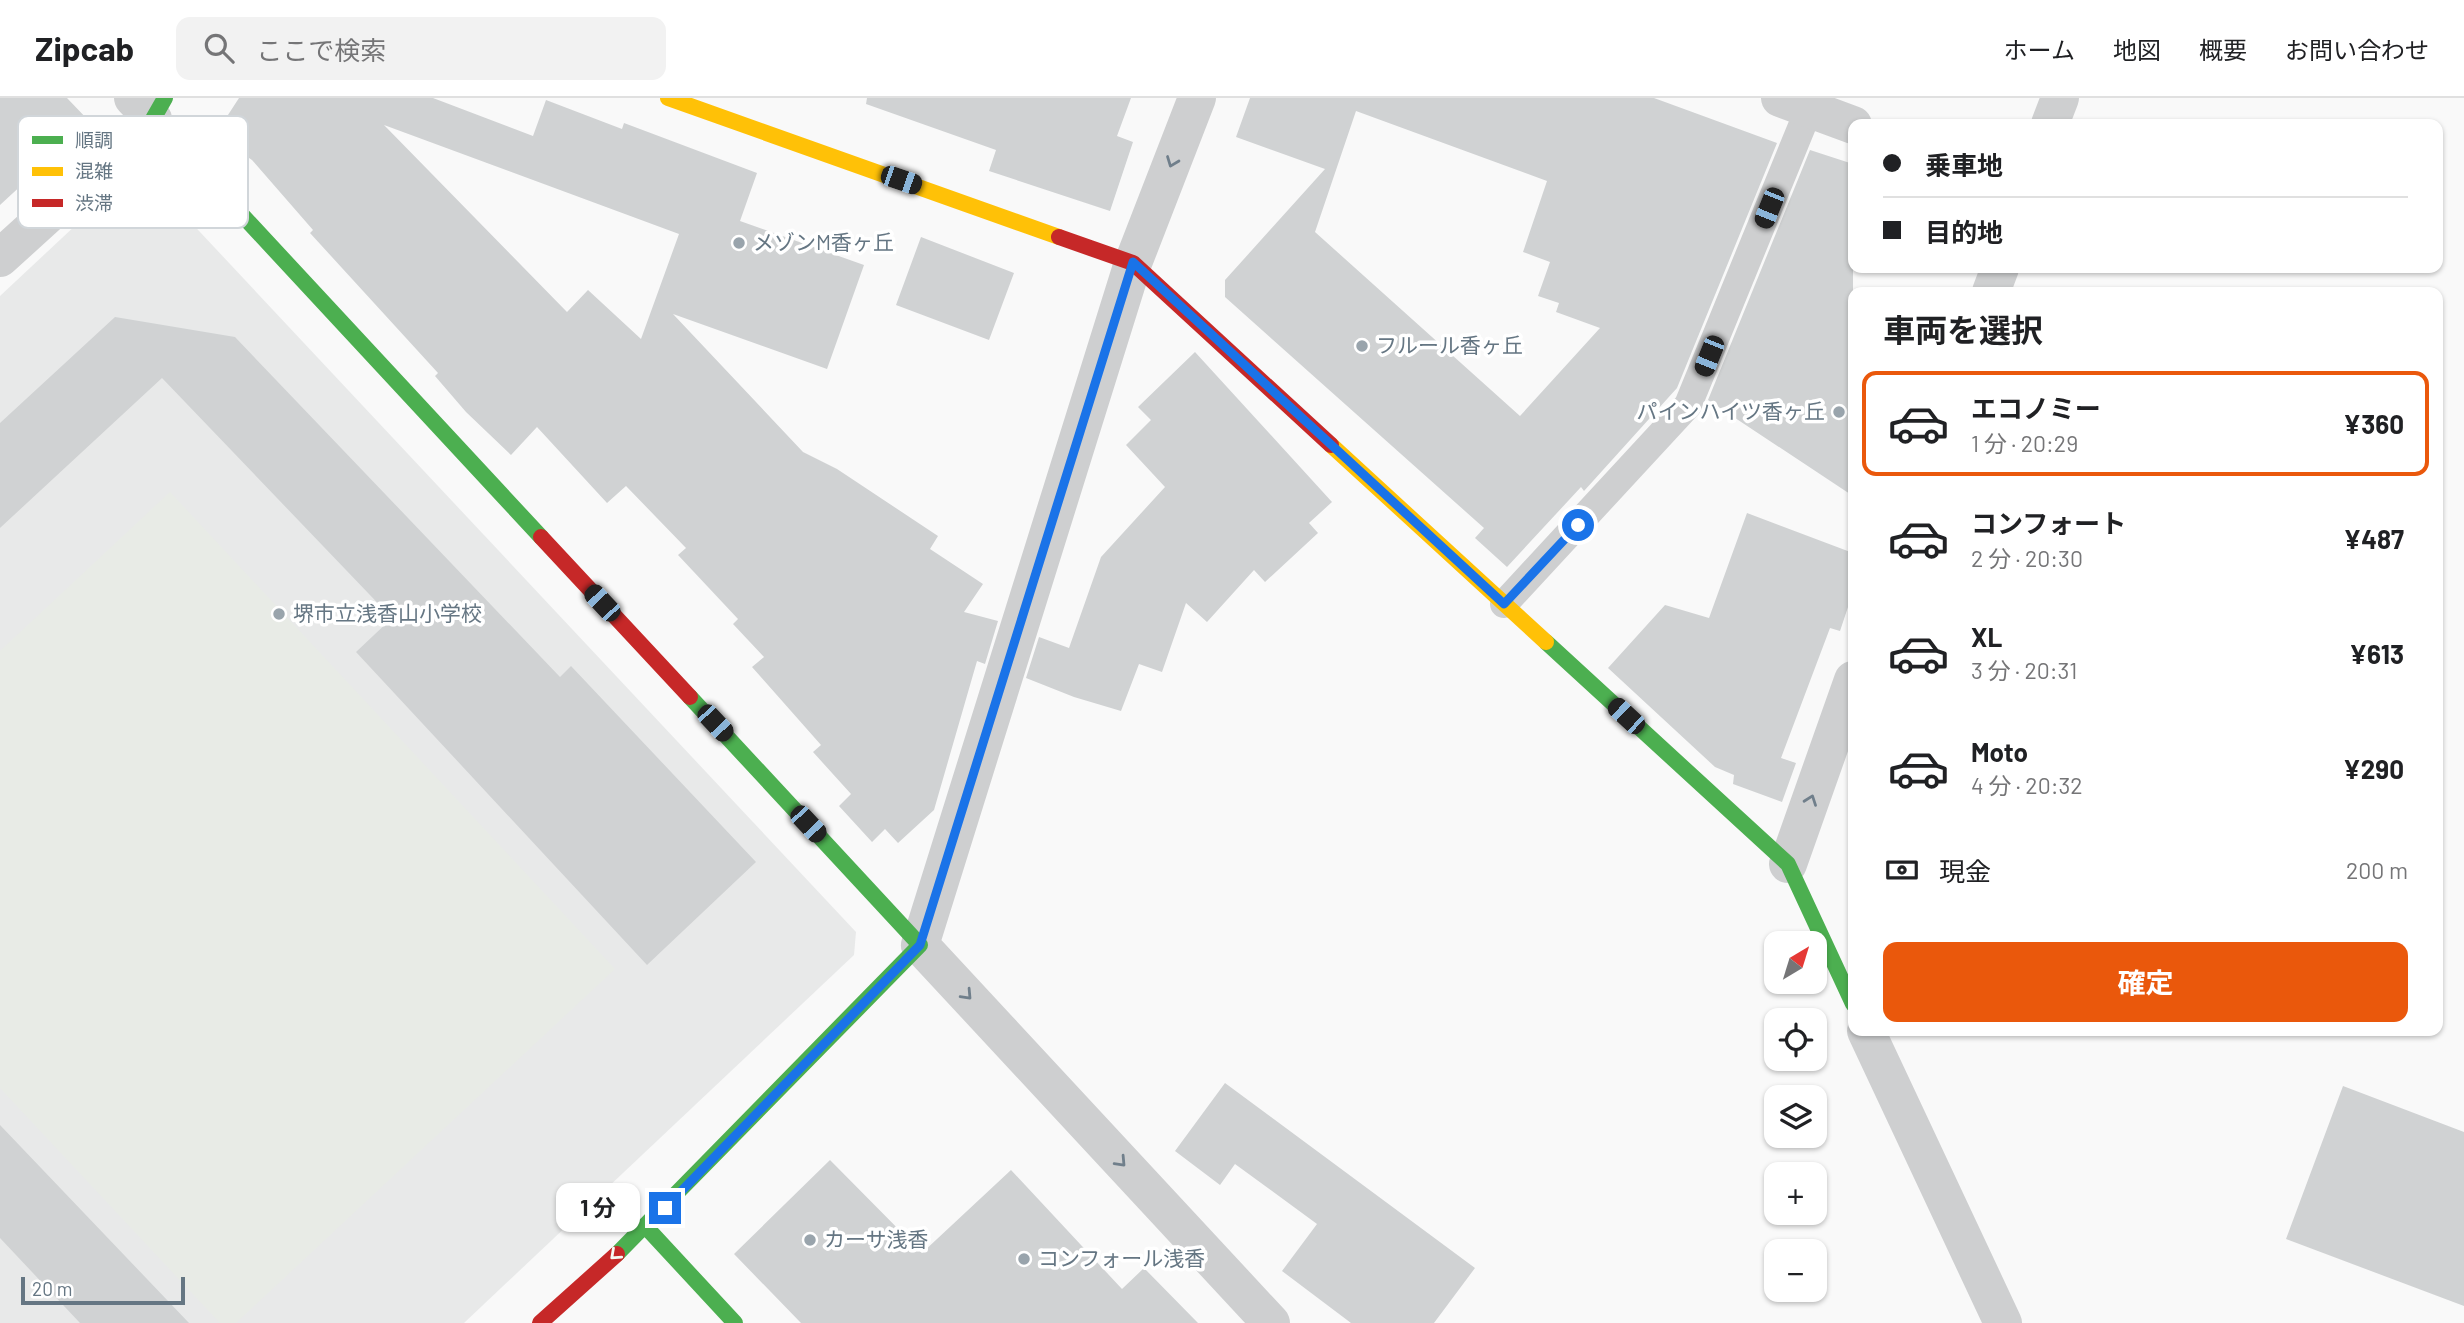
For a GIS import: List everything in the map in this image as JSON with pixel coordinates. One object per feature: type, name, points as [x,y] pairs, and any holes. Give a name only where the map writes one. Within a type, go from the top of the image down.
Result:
[{"type":"street","points":[[668,98],[1133,262],[1788,864],[1848,993]]},
{"type":"street","points":[[540,1323],[646,1227],[920,945],[1133,262],[1197,98]]},
{"type":"street","points":[[2052,119],[2060,98]]},
{"type":"street","points":[[1795,104],[1848,123]]},
{"type":"street","points":[[248,212],[920,945],[1271,1323]]},
{"type":"street","points":[[0,258],[29,228]]},
{"type":"street","points":[[1788,864],[1848,694]]},
{"type":"street","points":[[1868,1036],[2003,1323]]},
{"type":"street","points":[[646,1227],[735,1323]]},
{"type":"lane","points":[[1504,604],[1688,405],[1795,104]]},
{"type":"shaded area","name":"堺市立浅香山小学校","points":[[73,228],[196,228],[856,932],[854,955],[464,1323],[0,1323],[0,296]]},
{"type":"shaded area","points":[[170,492],[615,969],[236,1323],[220,1323],[0,1088],[0,651]]},
{"type":"building","points":[[0,98],[67,98],[84,116],[18,116],[18,188],[0,205]]},
{"type":"building","points":[[239,98],[433,98],[533,136],[546,100],[622,129],[624,123],[757,173],[740,221],[864,265],[827,369],[673,314],[803,452],[837,469],[938,536],[930,549],[983,584],[964,612],[998,621],[985,664],[977,661],[934,810],[898,843],[885,829],[872,842],[839,806],[851,794],[813,752],[821,745],[752,667],[764,657],[733,624],[738,619],[678,555],[686,548],[626,486],[607,503],[537,427],[511,455],[466,412],[435,376],[438,373],[310,233],[313,230],[248,157],[248,116],[227,116]],"holes":[[[384,125],[679,234],[641,339],[588,290],[567,312]]]},
{"type":"building","points":[[867,98],[1131,98],[1117,136],[1133,142],[1110,211],[989,171],[996,150],[866,104]]},
{"type":"building","points":[[1250,98],[1654,98],[1777,143],[1677,388],[1584,491],[1581,487],[1507,567],[1475,538],[1484,528],[1225,297],[1225,280],[1325,169],[1236,137]],"holes":[[[1356,111],[1547,181],[1523,252],[1550,262],[1538,296],[1559,303],[1556,312],[1600,328],[1520,416],[1315,232]]]},
{"type":"building","points":[[1810,150],[1848,162],[1848,273],[1853,273],[1853,287],[1848,287],[1848,493],[1708,400]]},
{"type":"building","points":[[921,237],[1014,273],[989,340],[896,305]]},
{"type":"building","points":[[115,317],[235,337],[560,677],[571,666],[756,862],[647,965],[356,652],[392,618],[162,378],[0,528],[0,423]]},
{"type":"building","points":[[1195,352],[1332,502],[1309,523],[1318,533],[1265,582],[1254,570],[1207,622],[1186,603],[1162,672],[1139,664],[1121,711],[1074,697],[1026,678],[1039,637],[1069,648],[1101,557],[1165,487],[1126,445],[1151,420],[1138,407]]},
{"type":"building","points":[[1747,513],[1848,551],[1848,607],[1840,631],[1830,628],[1781,758],[1796,763],[1782,802],[1733,784],[1734,775],[1715,767],[1608,668],[1665,605],[1709,618]]},
{"type":"building","points":[[1225,1083],[1475,1268],[1434,1323],[1351,1323],[1282,1271],[1317,1224],[1235,1164],[1220,1185],[1175,1151]]},
{"type":"building","points":[[2343,1086],[2464,1132],[2464,1306],[2286,1239]]},
{"type":"building","points":[[0,1125],[189,1323],[80,1323],[0,1238]]},
{"type":"building","points":[[830,1160],[922,1253],[1011,1170],[1122,1289],[1144,1268],[1198,1323],[801,1323],[734,1254]]},
{"type":"traffic: fast","points":[[155,116],[165,98]]},
{"type":"traffic: fast","points":[[248,221],[541,537]]},
{"type":"traffic: fast","points":[[1546,642],[1788,864],[1848,993]]},
{"type":"traffic: fast","points":[[617,1254],[920,945],[690,697]]},
{"type":"traffic: fast","points":[[646,1227],[735,1323]]},
{"type":"traffic: slow","points":[[668,98],[1059,237]]},
{"type":"traffic: slow","points":[[1331,445],[1546,642]]},
{"type":"traffic: jam","points":[[1059,237],[1133,263],[1331,445]]},
{"type":"traffic: jam","points":[[541,537],[690,697]]},
{"type":"traffic: jam","points":[[540,1323],[617,1254]]},
{"type":"place","name":"メゾンM香ヶ丘","points":[[739,243]]},
{"type":"place","name":"フルール香ヶ丘","points":[[1362,346]]},
{"type":"place","name":"パインハイツ香ヶ丘","points":[[1839,412]]},
{"type":"place","name":"堺市立浅香山小学校","points":[[279,614]]},
{"type":"place","name":"カーサ浅香","points":[[810,1240]]},
{"type":"place","name":"コンフォール浅香","points":[[1024,1259]]},
{"type":"route","points":[[665,1208],[920,945],[1133,262],[1504,604],[1578,525]]}]
